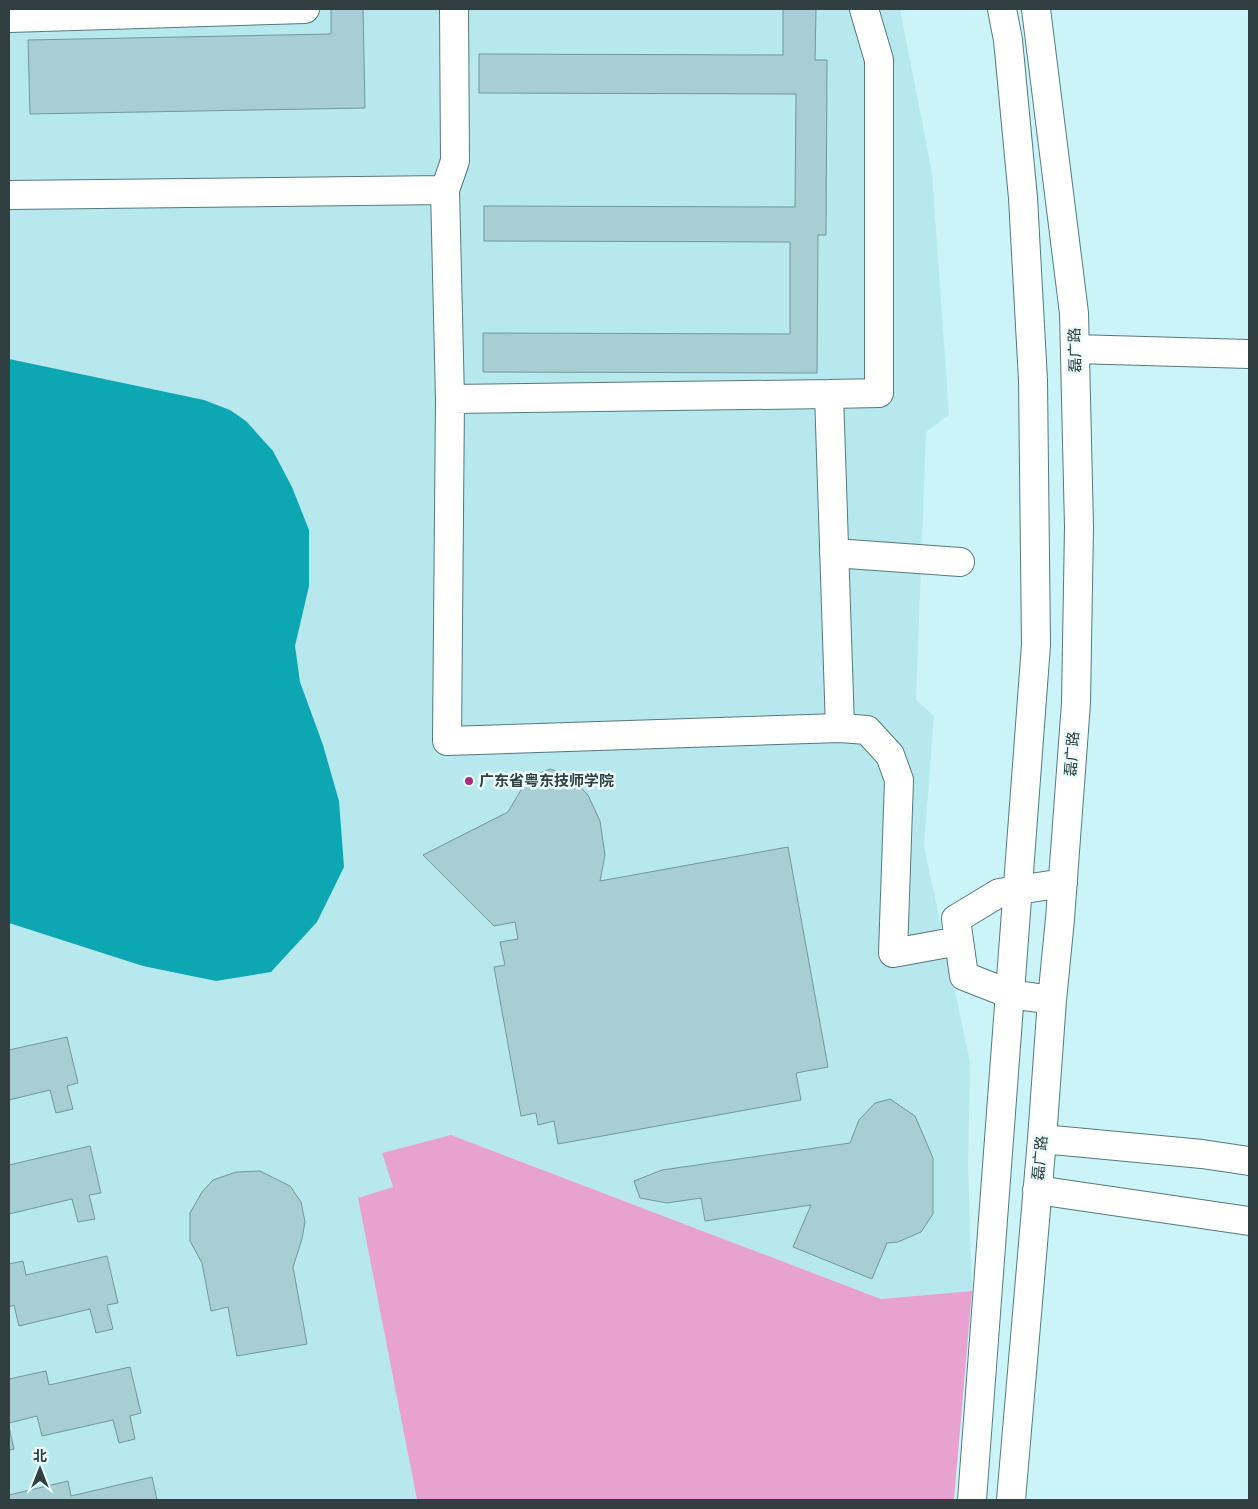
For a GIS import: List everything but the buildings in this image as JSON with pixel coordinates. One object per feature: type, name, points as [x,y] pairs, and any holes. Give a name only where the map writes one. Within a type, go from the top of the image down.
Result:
[{"type":"street","points":[[9,18],[305,9]]},
{"type":"street","points":[[454,9],[455,161],[445,190],[450,399],[447,741],[840,728],[867,730],[890,755],[899,780],[893,953],[959,941]]},
{"type":"street","points":[[450,399],[879,393],[879,60],[864,9]]},
{"type":"street","points":[[972,1500],[1036,646],[1033,380],[1023,198],[1008,40],[1002,9]]},
{"type":"street","name":"磊广路","points":[[1011,1500],[1042,1139],[1076,703],[1079,527],[1074,313],[1036,9]]},
{"type":"street","points":[[9,195],[445,190]]},
{"type":"street","points":[[1075,349],[1249,354]]},
{"type":"street","points":[[829,394],[840,728]]},
{"type":"street","points":[[834,553],[960,562]]},
{"type":"street","points":[[1052,1000],[1010,994],[964,976],[956,918],[999,893],[1062,883]]},
{"type":"street","points":[[1042,1139],[1202,1154],[1249,1161]]},
{"type":"street","points":[[1037,1190],[1249,1221]]},
{"type":"shaded area","name":"广东省粤东技师学院","points":[[9,9],[900,9],[932,173],[949,415],[926,432],[916,700],[934,716],[924,846],[970,1062],[968,1165],[972,1291],[881,1299],[451,1135],[382,1153],[394,1187],[358,1198],[417,1500],[9,1500]]},
{"type":"shaded area","points":[[451,1135],[881,1299],[972,1291],[954,1500],[417,1500],[358,1198],[393,1187],[382,1153]]},
{"type":"water","points":[[9,359],[204,400],[230,410],[246,421],[273,451],[292,487],[309,530],[309,586],[295,646],[300,682],[323,745],[339,801],[344,867],[317,922],[271,972],[216,981],[143,966],[9,923]]},
{"type":"place","name":"广东省粤东技师学院","points":[[469,781]]}]
